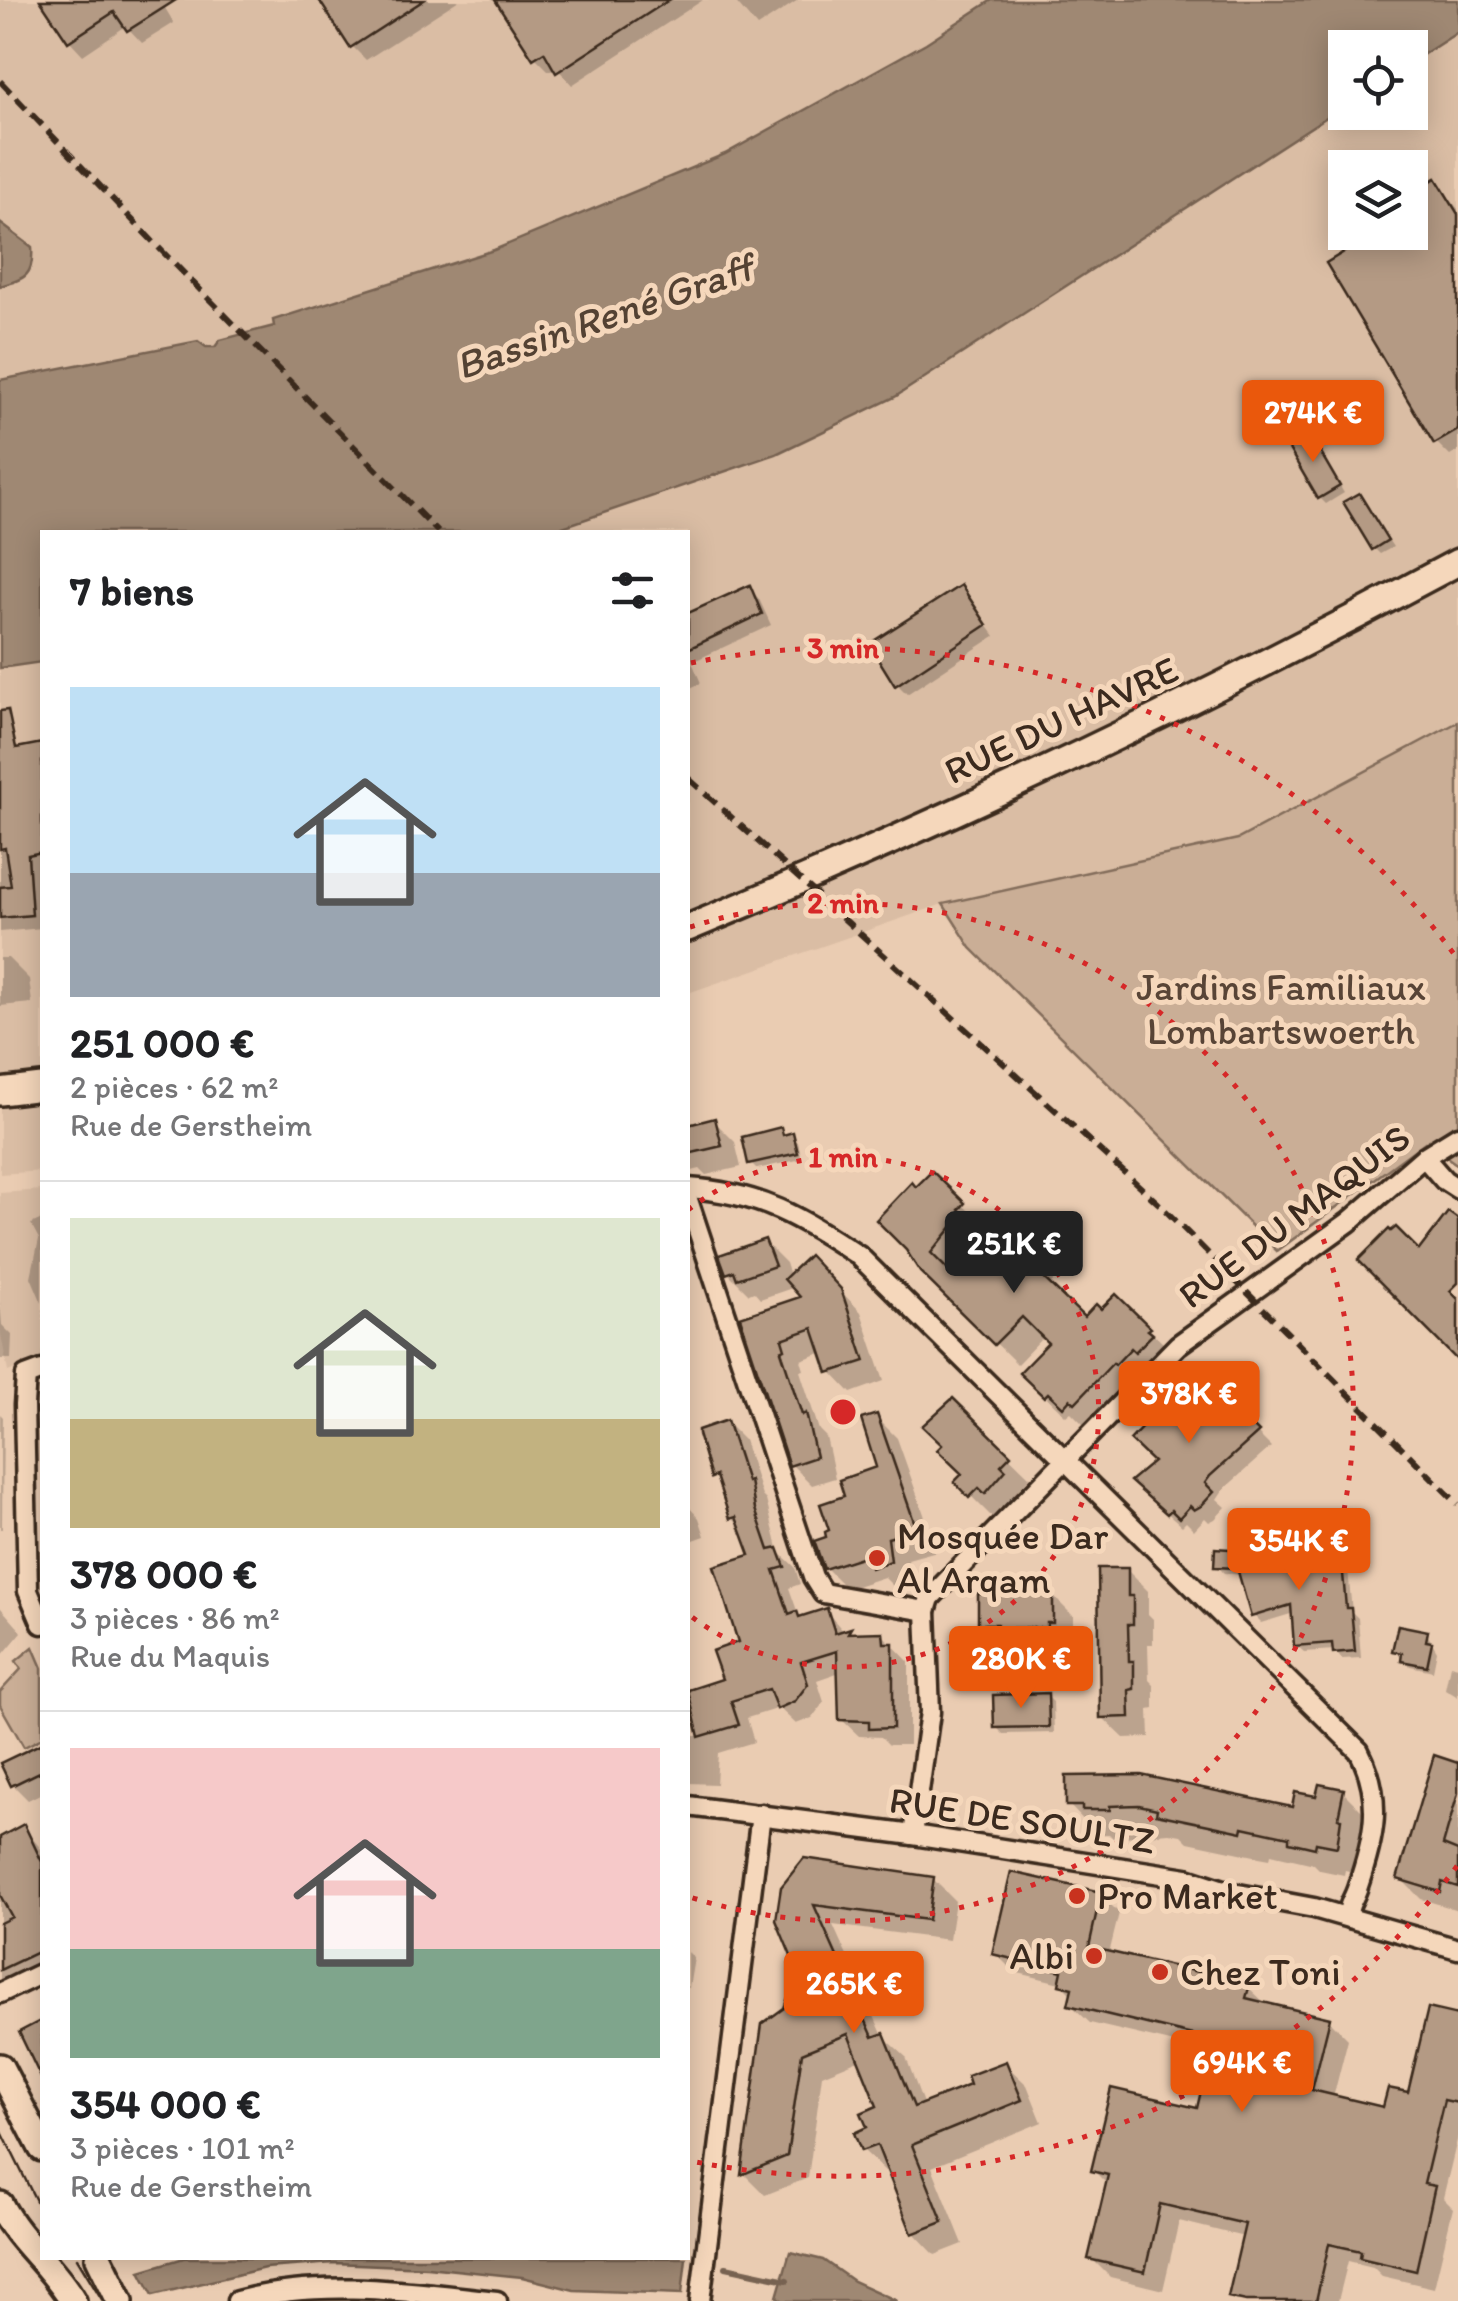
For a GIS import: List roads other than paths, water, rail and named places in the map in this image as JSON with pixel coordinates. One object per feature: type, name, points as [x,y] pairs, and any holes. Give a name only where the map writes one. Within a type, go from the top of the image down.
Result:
[{"type":"main road","name":"RUE DU HAVRE","points":[[690,927],[848,862],[1178,706],[1458,562]]},
{"type":"main road","points":[[0,1092],[40,1087]]},
{"type":"main road","points":[[0,2067],[40,2144]]},
{"type":"main road","points":[[0,2204],[12,2228],[40,2257]]},
{"type":"main road","points":[[43,2260],[74,2301]]},
{"type":"main road","points":[[99,2260],[120,2301]]},
{"type":"street","name":"RUE DU MAQUIS","points":[[926,1611],[930,1598],[1178,1345],[1349,1222],[1424,1157],[1458,1136]]},
{"type":"street","points":[[1424,1157],[1444,1180],[1458,1189]]},
{"type":"street","points":[[690,1188],[757,1198],[804,1220],[859,1256],[1359,1750],[1374,1784],[1375,1822],[1356,1893],[1347,1908],[1348,1918]]},
{"type":"street","points":[[690,1206],[813,1578],[822,1593],[926,1611],[930,1712],[913,1835]]},
{"type":"street","points":[[40,1371],[26,1376],[24,1424],[28,1591],[40,1619]]},
{"type":"street","name":"RUE DE SOULTZ","points":[[690,1806],[913,1835],[1186,1878],[1458,1949]]},
{"type":"street","points":[[700,2298],[761,1814]]},
{"type":"street","points":[[0,1993],[40,1974]]},
{"type":"street","points":[[238,2301],[340,2289],[497,2301]]},
{"type":"water","name":"Bassin René Graff","points":[[992,0],[1458,0],[1458,32],[1428,51],[1428,30],[1328,30],[1328,116],[895,397],[776,454],[554,530],[40,530],[40,662],[0,668],[0,380],[198,341],[215,347],[220,340],[274,326],[273,320],[494,250],[725,154],[926,43]]},
{"type":"water","points":[[0,223],[32,247],[32,264],[16,281],[0,286]]},
{"type":"water","points":[[790,2252],[823,2260],[853,2281],[897,2301],[783,2301],[777,2297]]},
{"type":"water","points":[[177,2260],[686,2260],[682,2294],[574,2290],[522,2277],[334,2263],[265,2268],[153,2295],[140,2271]]},
{"type":"waterway","points":[[726,2267],[787,2280]]},
{"type":"tram line","points":[[0,2128],[40,2209]]},
{"type":"tram line","points":[[78,2260],[103,2301]]},
{"type":"railway","points":[[0,81],[436,530]]},
{"type":"railway","points":[[690,780],[1158,1203],[1458,1504]]},
{"type":"place","name":"Mosquée Dar Al Arqam","points":[[877,1558]]},
{"type":"place","name":"Pro Market","points":[[1077,1896]]},
{"type":"place","name":"Albi","points":[[1094,1956]]},
{"type":"place","name":"Chez Toni","points":[[1160,1972]]},
{"type":"park label","name":"Jardins Familiaux Lombartswoerth","points":[[1281,1009]]}]
